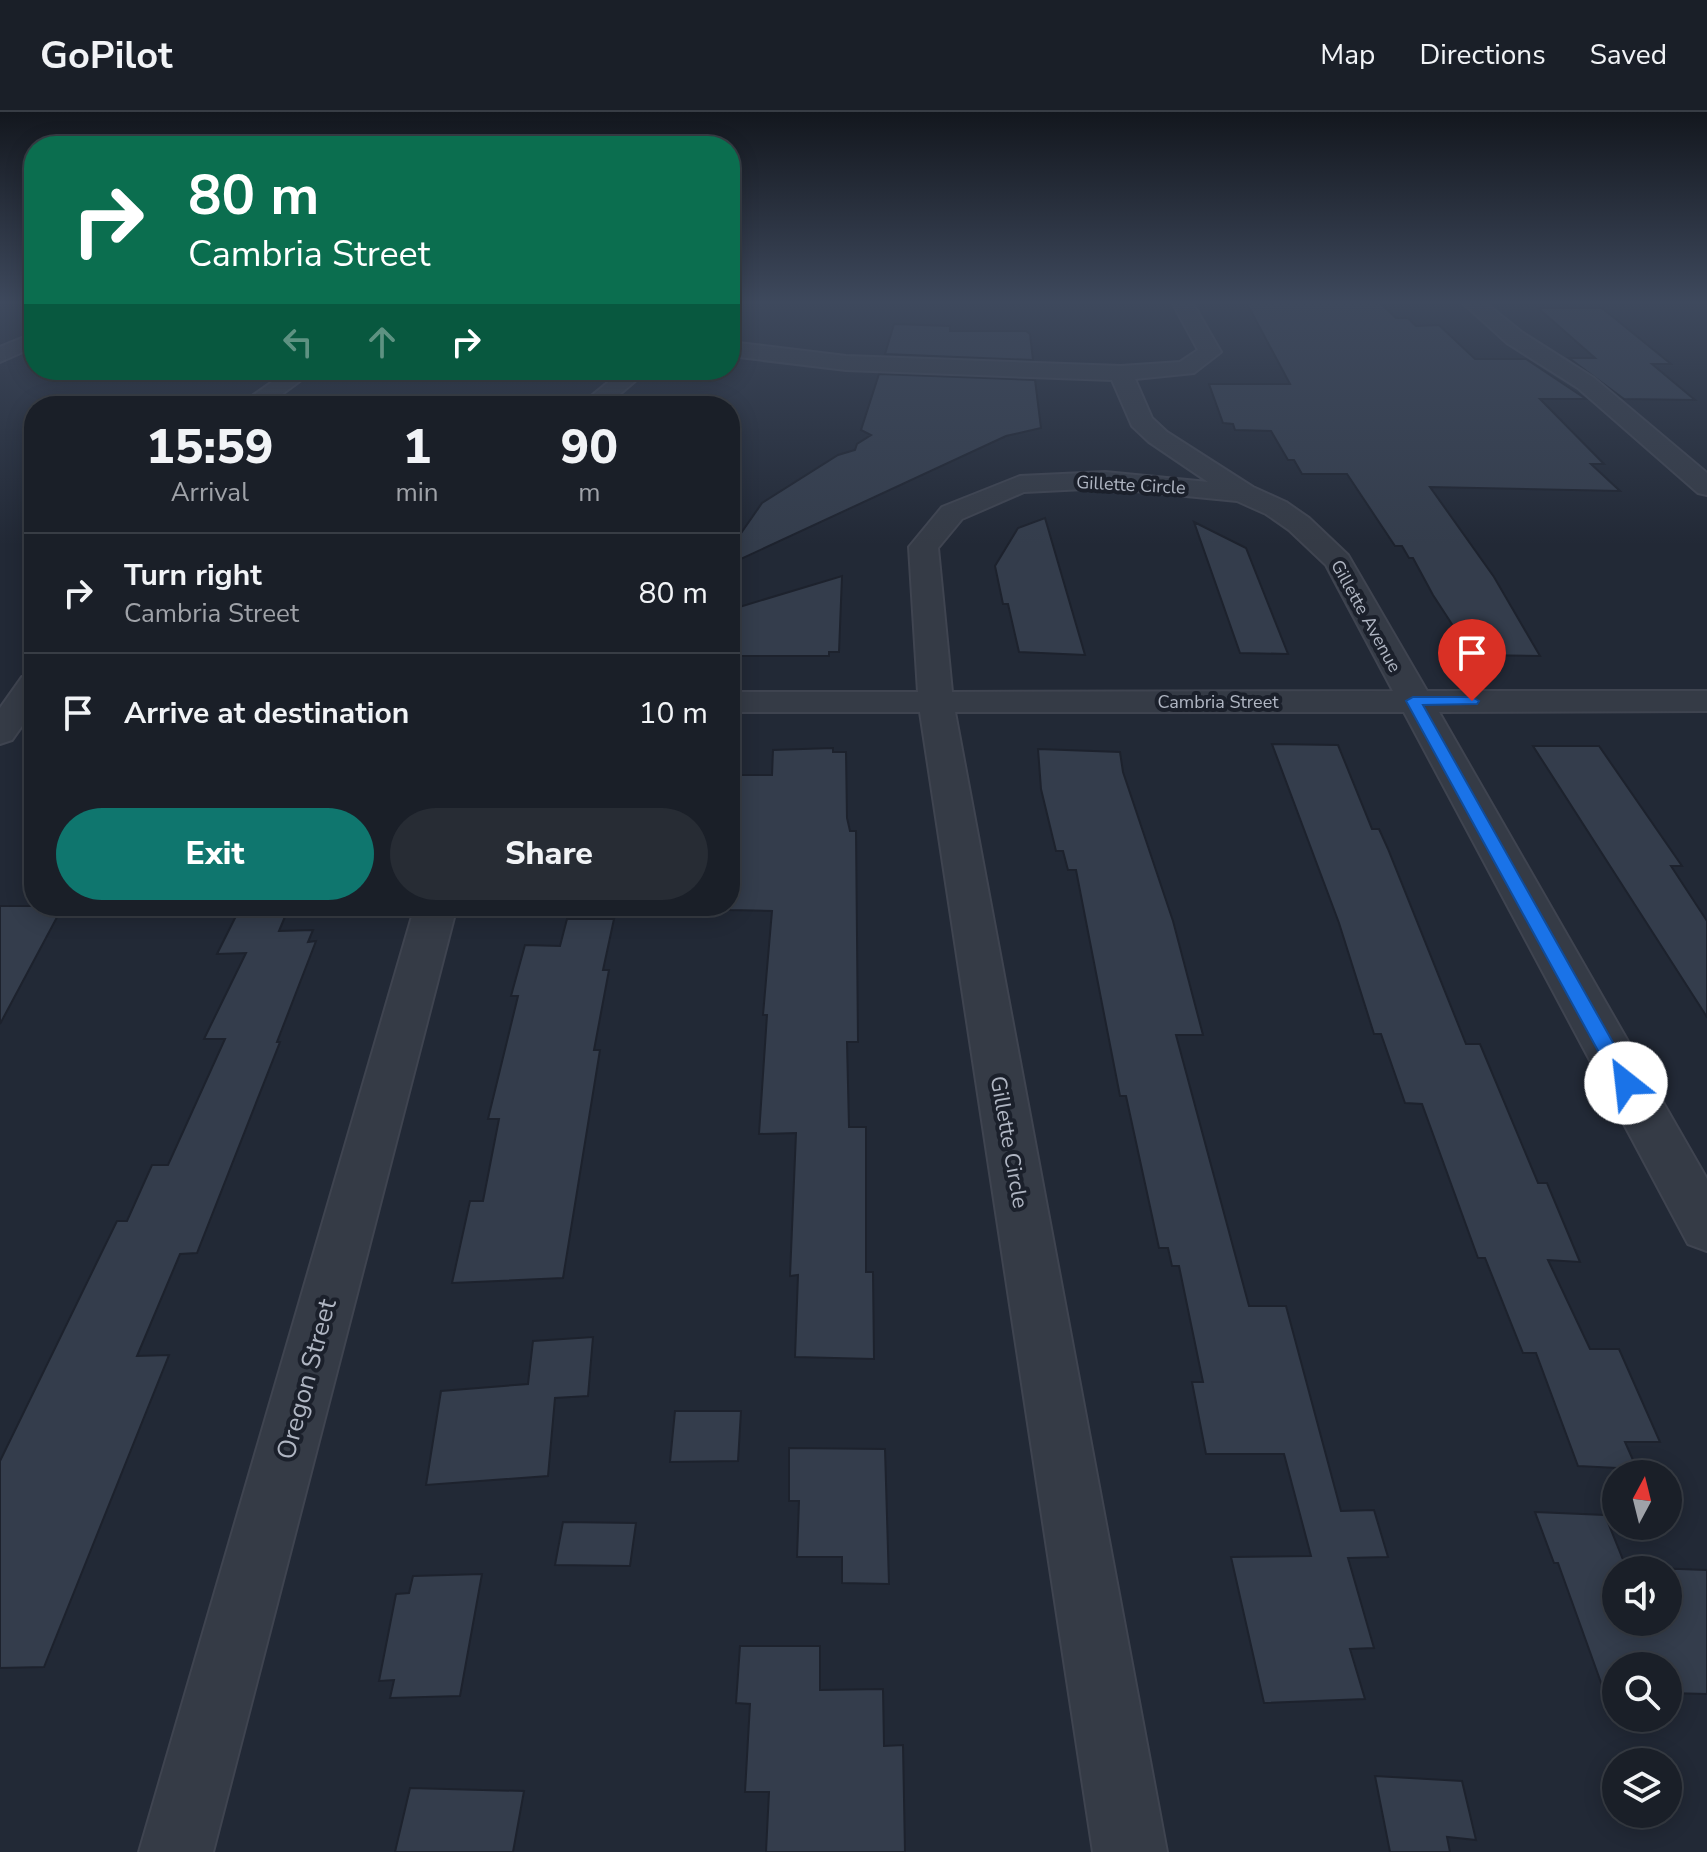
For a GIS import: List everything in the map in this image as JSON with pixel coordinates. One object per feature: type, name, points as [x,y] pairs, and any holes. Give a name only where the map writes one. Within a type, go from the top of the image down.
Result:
[{"type":"street","points":[[265,396],[284,383]]},
{"type":"street","points":[[604,396],[620,383]]},
{"type":"street","name":"Gillette Avenue","points":[[1123,383],[1134,430],[1167,444],[1243,493],[1276,508],[1299,524],[1338,561],[1707,1228]]},
{"type":"street","points":[[1586,383],[1707,487]]},
{"type":"street","name":"Gillette Circle","points":[[1106,458],[1075,471],[1020,484],[952,513],[923,547],[936,702],[1130,1852]]},
{"type":"street","name":"Gillette Circle","points":[[1020,484],[1105,480],[1243,493]]},
{"type":"street","points":[[0,733],[23,695]]},
{"type":"street","name":"Cambria Street","points":[[740,702],[1707,701]]},
{"type":"street","name":"Oregon Street","points":[[176,1852],[433,916]]},
{"type":"building","points":[[876,383],[1035,383],[1041,428],[1006,436],[740,559],[740,535],[762,503],[838,455],[855,450],[857,444],[871,435],[861,430]]},
{"type":"building","points":[[1562,383],[1586,399],[1540,399],[1604,464],[1591,464],[1620,491],[1430,487],[1494,577],[1540,656],[1472,655],[1413,558],[1409,558],[1402,546],[1395,546],[1347,474],[1302,474],[1294,460],[1288,460],[1271,431],[1235,430],[1233,424],[1223,423],[1209,384]]},
{"type":"building","points":[[1603,383],[1675,383],[1695,400],[1624,399]]},
{"type":"building","points":[[1045,518],[1085,655],[1019,652],[1008,604],[1003,604],[995,566],[1018,528]]},
{"type":"building","points":[[1194,522],[1246,548],[1288,654],[1240,653]]},
{"type":"building","points":[[842,576],[839,652],[829,652],[829,656],[740,656],[740,607]]},
{"type":"building","points":[[1272,744],[1338,745],[1372,829],[1379,829],[1388,849],[1466,1044],[1480,1044],[1538,1183],[1547,1183],[1580,1262],[1548,1260],[1590,1349],[1619,1349],[1660,1442],[1625,1442],[1633,1460],[1602,1460],[1602,1467],[1578,1466],[1536,1353],[1523,1353],[1485,1258],[1478,1258],[1422,1104],[1405,1103],[1381,1034],[1374,1034],[1339,923]]},
{"type":"building","points":[[1533,746],[1599,746],[1682,866],[1671,866],[1707,921],[1707,1017]]},
{"type":"building","points":[[833,748],[833,752],[846,752],[847,818],[850,831],[856,831],[858,1042],[847,1042],[849,1127],[866,1127],[866,1272],[873,1272],[874,1359],[795,1357],[798,1275],[790,1276],[796,1133],[759,1134],[767,1015],[763,1015],[772,911],[740,910],[740,775],[772,775],[773,750]]},
{"type":"building","points":[[1038,749],[1120,752],[1123,772],[1173,921],[1203,1035],[1176,1035],[1249,1306],[1286,1306],[1341,1511],[1374,1510],[1388,1557],[1348,1558],[1374,1648],[1350,1649],[1365,1699],[1264,1703],[1231,1557],[1311,1556],[1284,1454],[1206,1454],[1192,1382],[1203,1382],[1179,1266],[1172,1266],[1168,1248],[1159,1248],[1126,1096],[1120,1096],[1076,870],[1068,870],[1063,851],[1056,851],[1041,789]]},
{"type":"building","points":[[0,906],[24,906],[24,916],[58,916],[0,1024]]},
{"type":"building","points":[[236,916],[285,916],[279,931],[313,930],[308,942],[316,941],[197,1253],[180,1254],[137,1356],[169,1355],[44,1667],[0,1668],[0,1461],[117,1221],[127,1221],[152,1165],[168,1165],[225,1039],[204,1039],[246,953],[217,954]]},
{"type":"building","points":[[567,919],[614,919],[603,970],[609,970],[594,1050],[600,1050],[563,1278],[452,1283],[470,1201],[483,1201],[499,1119],[488,1119],[518,996],[511,996],[525,945],[560,946]]},
{"type":"building","points":[[593,1337],[588,1396],[555,1398],[548,1476],[426,1485],[441,1391],[528,1384],[533,1341]]},
{"type":"building","points":[[675,1411],[741,1411],[738,1461],[670,1462]]},
{"type":"building","points":[[789,1448],[885,1449],[889,1584],[842,1583],[842,1557],[797,1557],[799,1501],[789,1501]]},
{"type":"building","points":[[1535,1512],[1602,1515],[1602,1540],[1615,1540],[1622,1556],[1602,1556],[1602,1636],[1682,1636],[1682,1569],[1707,1570],[1707,1694],[1682,1693],[1682,1652],[1602,1652],[1602,1685],[1558,1563],[1554,1563]]},
{"type":"building","points":[[563,1522],[636,1523],[630,1566],[555,1565]]},
{"type":"building","points":[[482,1574],[460,1696],[390,1698],[394,1680],[379,1681],[396,1594],[409,1593],[413,1576]]},
{"type":"building","points":[[740,1646],[820,1646],[820,1690],[883,1689],[884,1746],[903,1745],[905,1852],[766,1852],[769,1792],[745,1792],[750,1704],[736,1703]]},
{"type":"building","points":[[1375,1776],[1462,1781],[1476,1840],[1447,1837],[1450,1852],[1390,1852]]},
{"type":"building","points":[[410,1788],[524,1791],[513,1852],[395,1852]]},
{"type":"route","points":[[1472,701],[1413,701],[1626,1083]]}]
